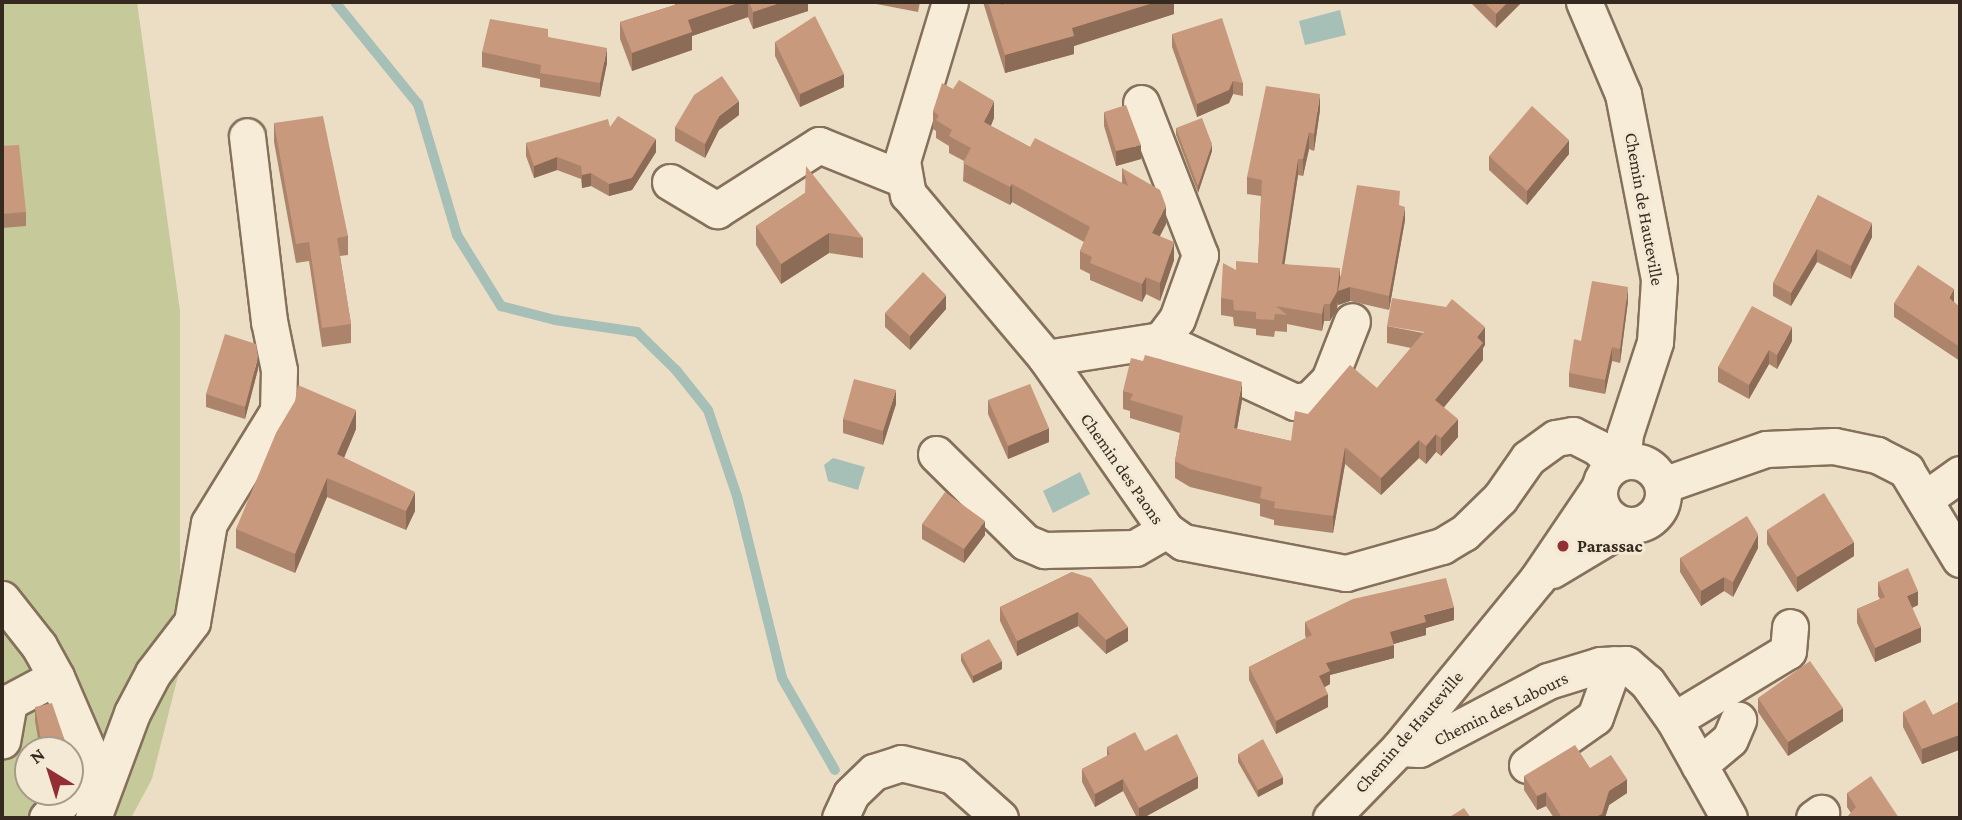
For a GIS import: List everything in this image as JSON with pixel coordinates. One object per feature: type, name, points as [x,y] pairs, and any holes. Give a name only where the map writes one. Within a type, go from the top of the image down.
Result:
[{"type":"street","points":[[670,182],[718,210],[820,145],[903,179],[907,139],[950,2]]},
{"type":"street","name":"Chemin de Hauteville","points":[[1331,818],[1399,748],[1538,578],[1612,471],[1655,342],[1659,280],[1623,94],[1584,2]]},
{"type":"street","points":[[1141,103],[1199,255],[1177,319],[1161,340]]},
{"type":"street","points":[[93,818],[132,713],[153,673],[192,622],[209,523],[278,411],[279,370],[269,321],[247,136]]},
{"type":"street","name":"Chemin des Paons","points":[[903,179],[919,211],[1046,358],[1166,530],[1183,542],[1346,573],[1442,546],[1464,533],[1500,498],[1528,458],[1556,438],[1573,435],[1598,448],[1612,471]]},
{"type":"street","points":[[1046,358],[1161,340],[1294,402],[1311,399],[1329,380],[1352,321]]},
{"type":"street","points":[[1663,485],[1766,449],[1834,446],[1877,455],[1906,470],[1960,559]]},
{"type":"street","points":[[936,454],[1025,541],[1044,550],[1135,548],[1166,530]]},
{"type":"street","points":[[1643,462],[1663,485],[1657,513],[1649,520],[1627,525],[1602,508],[1612,471],[1643,462]]},
{"type":"street","points":[[1925,499],[1960,474]]},
{"type":"street","name":"Chemin de Hauteville","points":[[1538,578],[1627,525]]},
{"type":"street","points":[[2,599],[39,646],[56,677],[92,760],[84,779],[47,818]]},
{"type":"street","points":[[1674,720],[1788,651],[1790,627]]},
{"type":"street","points":[[1527,765],[1595,717],[1614,664],[1626,664],[1647,682],[1674,720],[1729,818]]},
{"type":"street","name":"Chemin des Labours","points":[[1399,748],[1419,750],[1548,681],[1614,664]]},
{"type":"street","points":[[2,740],[5,700],[56,677]]},
{"type":"street","points":[[1699,765],[1730,739],[1738,720]]},
{"type":"street","points":[[840,818],[851,794],[874,772],[901,763],[953,776],[1000,818]]},
{"type":"green space","points":[[2,2],[137,2],[180,311],[180,668],[152,779],[131,818],[2,818]]},
{"type":"water","points":[[1340,10],[1346,35],[1305,45],[1299,21]]},
{"type":"water","points":[[833,458],[865,467],[858,490],[828,481],[824,465]]},
{"type":"water","points":[[1080,472],[1090,494],[1053,513],[1043,491]]},
{"type":"building","points":[[680,2],[741,2],[688,20],[692,32],[632,53],[620,22]]},
{"type":"building","points":[[749,2],[783,2],[753,12]]},
{"type":"building","points":[[988,2],[1001,2],[1001,5],[1012,2],[1156,2],[1072,28],[1074,36],[1005,55]]},
{"type":"building","points":[[1484,2],[1508,2],[1496,14]]},
{"type":"building","points":[[815,16],[844,74],[800,94],[775,42]]},
{"type":"building","points":[[1222,18],[1243,83],[1233,81],[1229,90],[1197,104],[1172,34]]},
{"type":"building","points":[[490,19],[548,29],[548,37],[607,48],[600,83],[540,73],[541,65],[482,52]]},
{"type":"building","points":[[722,76],[739,101],[719,116],[705,144],[675,127],[694,95]]},
{"type":"building","points":[[959,80],[994,101],[984,122],[1030,147],[1035,138],[1128,186],[1122,168],[1160,190],[1166,206],[1152,233],[1174,242],[1160,283],[1146,277],[1142,284],[1090,263],[1092,257],[1080,251],[1090,227],[1012,184],[1010,187],[963,163],[971,148],[949,136],[952,130],[936,120],[939,116],[933,111],[942,83],[953,89]]},
{"type":"building","points":[[1266,86],[1320,94],[1314,134],[1309,132],[1303,159],[1298,159],[1282,264],[1340,268],[1337,292],[1330,304],[1324,304],[1322,314],[1276,306],[1287,315],[1275,314],[1274,320],[1256,319],[1256,312],[1234,310],[1233,300],[1221,298],[1223,263],[1236,270],[1236,261],[1258,263],[1262,180],[1247,177]]},
{"type":"building","points":[[1126,105],[1141,145],[1116,151],[1104,112]]},
{"type":"building","points":[[1532,106],[1569,140],[1527,191],[1489,156]]},
{"type":"building","points":[[323,116],[348,236],[337,238],[351,324],[322,328],[309,242],[296,244],[274,123]]},
{"type":"building","points":[[618,116],[656,139],[632,178],[609,184],[591,173],[582,175],[581,166],[557,157],[534,166],[526,143],[608,119],[610,127]]},
{"type":"building","points":[[1202,118],[1212,144],[1198,186],[1176,128]]},
{"type":"building","points":[[19,145],[26,212],[2,214],[2,146]]},
{"type":"building","points":[[806,166],[863,238],[829,233],[781,264],[756,226],[805,193]]},
{"type":"building","points":[[1357,185],[1400,191],[1399,205],[1405,207],[1389,296],[1350,287],[1338,291]]},
{"type":"building","points":[[1818,195],[1872,223],[1851,266],[1817,249],[1791,293],[1773,283]]},
{"type":"building","points":[[1918,265],[1954,289],[1949,298],[1960,307],[1960,347],[1894,303]]},
{"type":"building","points":[[923,272],[946,295],[910,336],[885,313]]},
{"type":"building","points":[[1592,281],[1628,287],[1620,349],[1612,347],[1605,380],[1569,373],[1574,339],[1581,341]]},
{"type":"building","points":[[1392,298],[1446,307],[1452,299],[1485,327],[1477,337],[1483,343],[1435,400],[1458,419],[1441,438],[1436,434],[1426,446],[1419,440],[1381,478],[1345,447],[1333,516],[1274,508],[1275,502],[1260,498],[1262,487],[1190,469],[1175,461],[1183,416],[1130,400],[1133,394],[1123,391],[1131,358],[1143,361],[1145,355],[1242,382],[1234,428],[1291,441],[1295,411],[1308,414],[1350,365],[1377,388],[1424,332],[1387,326]]},
{"type":"building","points":[[1752,306],[1792,327],[1777,355],[1769,350],[1749,385],[1718,367]]},
{"type":"building","points":[[225,334],[256,344],[258,357],[245,407],[206,394]]},
{"type":"building","points":[[854,379],[896,390],[883,431],[843,419]]},
{"type":"building","points":[[1030,384],[1049,428],[1008,446],[988,400]]},
{"type":"building","points":[[298,385],[356,410],[337,454],[415,492],[406,511],[327,478],[295,554],[236,529],[276,433],[295,401]]},
{"type":"building","points":[[945,492],[985,521],[964,549],[922,524]]},
{"type":"building","points":[[1824,493],[1854,542],[1797,577],[1767,530]]},
{"type":"building","points":[[1747,516],[1758,534],[1733,582],[1724,577],[1701,591],[1680,558]]},
{"type":"building","points":[[1908,568],[1918,591],[1907,596],[1921,627],[1875,648],[1857,609],[1885,597],[1878,582]]},
{"type":"building","points":[[1072,572],[1091,578],[1128,627],[1106,640],[1078,612],[1017,641],[1000,607]]},
{"type":"building","points":[[1446,578],[1454,607],[1424,615],[1426,622],[1390,632],[1394,645],[1326,663],[1330,671],[1319,676],[1328,694],[1276,721],[1249,667],[1312,635],[1305,622],[1353,599]]},
{"type":"building","points":[[989,639],[1002,661],[973,676],[961,654]]},
{"type":"building","points":[[1810,661],[1843,708],[1788,742],[1758,698]]},
{"type":"building","points":[[1925,700],[1933,715],[1960,701],[1960,738],[1959,735],[1922,749],[1903,712]]},
{"type":"building","points":[[52,703],[63,736],[40,736],[35,707]]},
{"type":"building","points":[[1135,732],[1145,751],[1177,734],[1198,776],[1139,808],[1123,779],[1095,794],[1082,769],[1110,754],[1107,747]]},
{"type":"building","points":[[1263,739],[1283,777],[1258,790],[1238,754]]},
{"type":"building","points":[[1575,745],[1590,768],[1611,755],[1627,779],[1609,791],[1602,814],[1594,818],[1562,818],[1546,792],[1537,796],[1524,776]]},
{"type":"building","points":[[1871,776],[1899,818],[1846,818],[1856,807],[1847,793]]},
{"type":"building","points":[[1464,808],[1471,818],[1448,818]]},
{"type":"waterway","points":[[335,2],[418,104],[457,235],[501,306],[555,320],[637,332],[676,370],[708,410],[737,496],[782,678],[835,770]]},
{"type":"place","name":"Parassac","points":[[1563,546]]}]
